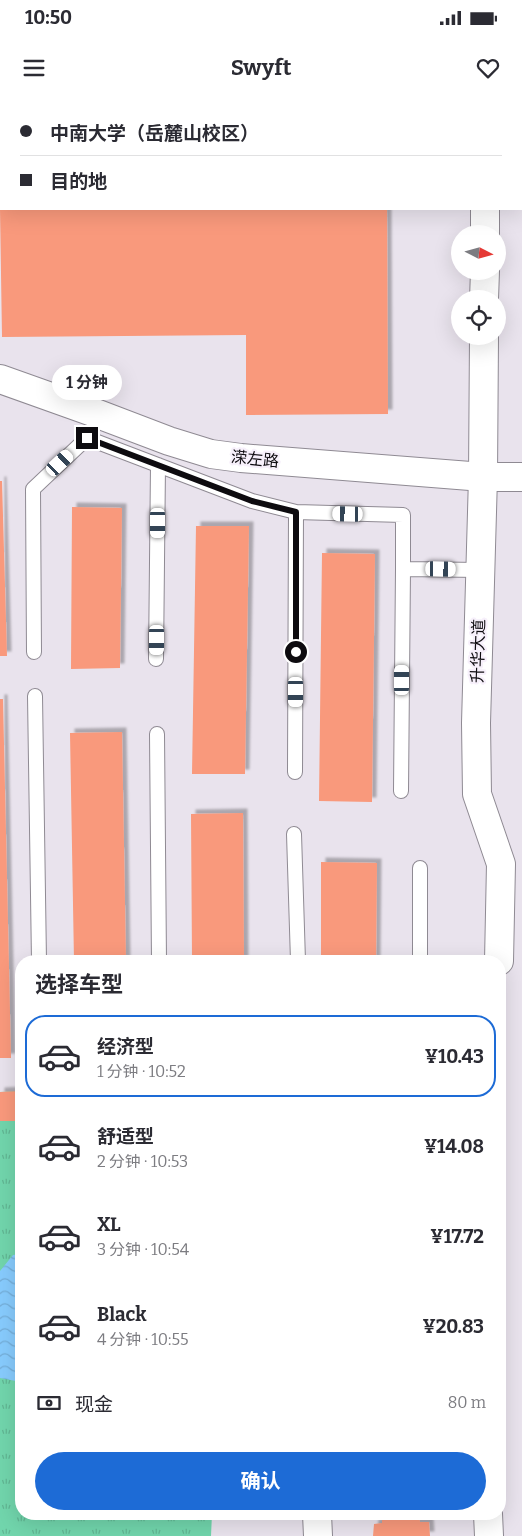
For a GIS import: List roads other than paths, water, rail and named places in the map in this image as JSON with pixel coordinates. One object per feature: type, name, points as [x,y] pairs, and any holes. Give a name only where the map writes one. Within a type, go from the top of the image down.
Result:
[{"type":"street","points":[[485,210],[485,225]]},
{"type":"street","name":"升华大道","points":[[484,345],[483,477],[476,723],[477,794],[501,864],[499,955]]},
{"type":"street","name":"溁左路","points":[[0,379],[169,441],[211,454],[483,477],[522,477]]},
{"type":"street","points":[[317,1520],[318,1536]]},
{"type":"street","points":[[488,1520],[489,1536]]},
{"type":"lane","points":[[34,652],[33,489],[87,438],[252,501],[296,512],[403,515],[401,792]]},
{"type":"lane","points":[[156,659],[158,465]]},
{"type":"lane","points":[[295,772],[296,512]]},
{"type":"lane","points":[[403,569],[480,570]]},
{"type":"lane","points":[[35,696],[39,955]]},
{"type":"lane","points":[[157,734],[159,955]]},
{"type":"lane","points":[[294,834],[298,955]]},
{"type":"lane","points":[[420,868],[420,955]]},
{"type":"water","points":[[15,1255],[15,1381],[0,1378],[0,1271]]}]
